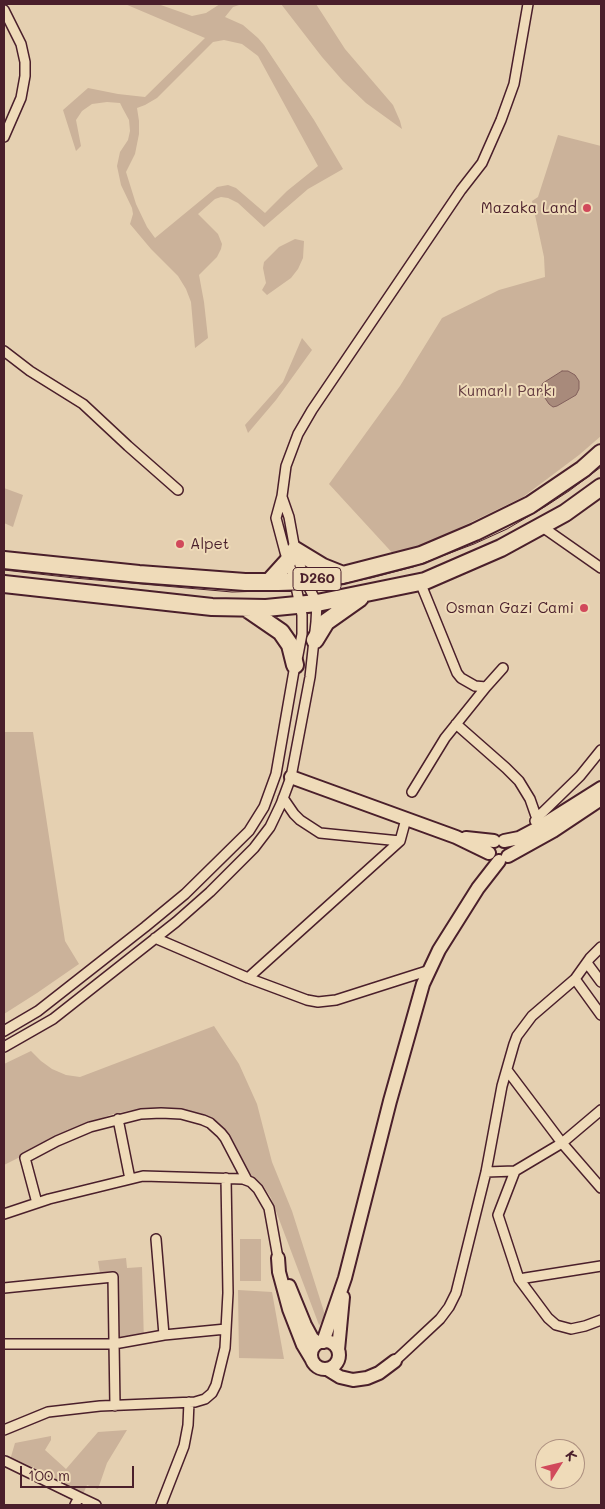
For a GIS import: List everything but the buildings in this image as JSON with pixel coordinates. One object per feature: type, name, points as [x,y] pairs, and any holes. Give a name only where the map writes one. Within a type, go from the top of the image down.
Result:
[{"type":"highway","name":"D260","points":[[4,560],[139,574],[245,582],[300,581],[343,575],[420,555],[476,532],[530,505],[582,469],[601,453]]},
{"type":"highway","name":"D260","points":[[4,584],[212,607],[266,608],[317,604],[420,582],[501,548],[565,513],[601,487]]},
{"type":"highway","points":[[269,582],[291,555],[343,575]]},
{"type":"highway","points":[[315,640],[326,622],[366,593]]},
{"type":"highway","points":[[246,608],[281,632],[290,645],[295,665]]},
{"type":"street","points":[[4,1047],[53,1019],[155,938],[204,897],[254,848],[270,827],[292,777],[310,677],[317,604],[300,581],[291,555],[288,517],[282,496],[286,466],[304,422],[456,198],[476,173],[487,152],[514,84],[528,4]]},
{"type":"street","points":[[4,10],[21,44],[25,71],[21,98],[4,137]]},
{"type":"street","points":[[4,351],[30,371],[83,404],[178,490]]},
{"type":"street","points":[[541,526],[601,568]]},
{"type":"street","points":[[4,1031],[38,1011],[145,927],[185,894],[254,825],[269,797],[277,770],[302,634],[300,581]]},
{"type":"street","points":[[420,582],[457,673],[470,684],[486,687]]},
{"type":"street","points":[[412,792],[445,738],[503,668]]},
{"type":"street","points":[[456,724],[519,781],[530,799],[537,819]]},
{"type":"street","points":[[527,834],[537,819],[580,776],[601,750]]},
{"type":"street","points":[[277,770],[406,819],[499,851],[546,835],[601,799]]},
{"type":"street","points":[[312,1360],[312,1351],[320,1342],[345,1278],[414,1014],[423,984],[439,950],[499,851],[601,788]]},
{"type":"street","points":[[284,798],[300,820],[320,832],[400,841]]},
{"type":"street","points":[[248,978],[400,841],[406,819]]},
{"type":"street","points":[[155,938],[248,978],[307,1000],[324,1002],[336,1000],[430,970]]},
{"type":"street","points":[[278,1258],[312,1338],[320,1342],[332,1343],[334,1360],[340,1377],[353,1380],[368,1378],[380,1373],[435,1324],[453,1300],[458,1285],[486,1172],[502,1086],[514,1044],[522,1028],[532,1016],[575,979],[601,947]]},
{"type":"street","points":[[587,963],[601,982]]},
{"type":"street","points":[[575,979],[601,1015]]},
{"type":"street","points":[[506,1070],[562,1142],[601,1188]]},
{"type":"street","points":[[486,1172],[515,1171],[562,1142],[601,1110]]},
{"type":"street","points":[[37,1203],[26,1158],[41,1149],[73,1134],[118,1119],[141,1114],[182,1114],[203,1120],[216,1128],[225,1138],[247,1180],[258,1189],[269,1208],[279,1272],[288,1309],[303,1345],[318,1367],[334,1360]]},
{"type":"street","points":[[118,1119],[130,1179]]},
{"type":"street","points":[[515,1171],[498,1216],[519,1278],[548,1318],[556,1325],[571,1329],[601,1320]]},
{"type":"street","points":[[4,1214],[37,1203],[143,1176],[247,1180]]},
{"type":"street","points":[[4,1430],[48,1412],[189,1402],[209,1397],[214,1390],[225,1348],[228,1293],[226,1178]]},
{"type":"street","points":[[156,1239],[164,1335]]},
{"type":"street","points":[[519,1278],[601,1266]]},
{"type":"street","points":[[4,1288],[113,1277],[115,1406]]},
{"type":"street","points":[[334,1360],[345,1278]]},
{"type":"street","points":[[4,1344],[114,1344],[164,1335],[226,1329]]},
{"type":"street","points":[[161,1505],[184,1446],[189,1402]]},
{"type":"street","points":[[4,1462],[77,1501],[96,1505]]},
{"type":"green space","points":[[125,4],[158,4],[192,16],[206,13],[220,4],[242,4],[233,7],[225,17],[243,25],[264,45],[314,120],[343,169],[308,189],[264,227],[238,203],[228,198],[221,197],[215,199],[198,214],[218,234],[222,244],[217,257],[199,275],[208,338],[195,348],[191,302],[186,289],[178,276],[151,249],[130,224],[133,214],[132,208],[121,185],[117,166],[120,152],[128,140],[130,131],[129,120],[120,103],[92,104],[82,111],[76,120],[81,146],[76,151],[63,110],[88,88],[145,97],[205,38]],"holes":[[[224,40],[242,44],[258,56],[318,166],[287,191],[265,213],[236,188],[228,185],[217,187],[155,238],[147,227],[136,204],[126,172],[135,154],[139,134],[137,108],[157,98],[213,42]]]},
{"type":"green space","points":[[281,4],[316,4],[345,49],[393,105],[402,129],[366,103],[343,81]]},
{"type":"green space","name":"Kumarlı Parkı","points":[[558,135],[601,146],[601,436],[523,497],[397,558],[329,484],[400,386],[442,318],[499,290],[545,277],[544,257],[532,201],[538,197]]},
{"type":"green space","points":[[295,239],[304,241],[303,258],[298,269],[291,278],[267,295],[262,290],[266,283],[263,268],[264,262],[279,247]]},
{"type":"green space","points":[[302,338],[312,350],[276,400],[248,433],[245,425],[283,382]]},
{"type":"green space","points":[[4,488],[23,495],[13,527],[4,523]]},
{"type":"green space","points":[[4,732],[33,732],[65,941],[79,964],[4,1014]]},
{"type":"green space","points":[[214,1026],[239,1064],[257,1104],[272,1162],[292,1211],[326,1318],[319,1325],[271,1198],[264,1187],[253,1177],[233,1167],[233,1148],[212,1127],[176,1110],[154,1108],[132,1110],[110,1115],[76,1129],[4,1165],[4,1064],[31,1051],[52,1069],[66,1075],[80,1077]]},
{"type":"green space","points":[[240,1239],[261,1239],[261,1281],[240,1281]]},
{"type":"green space","points":[[126,1258],[127,1268],[142,1267],[144,1344],[120,1348],[118,1277],[32,1288],[32,1281],[100,1273],[98,1261]]},
{"type":"green space","points":[[238,1290],[272,1292],[284,1359],[239,1358]]},
{"type":"green space","points":[[127,1430],[107,1463],[98,1489],[87,1485],[79,1504],[8,1467],[15,1443],[51,1436],[51,1440],[45,1450],[66,1469],[98,1432]]},
{"type":"shaded area","points":[[562,371],[568,371],[575,375],[579,381],[579,389],[576,395],[553,407],[541,392],[541,387],[543,383]]},
{"type":"tram line","points":[[4,570],[232,592],[294,590],[331,586],[413,567],[474,544],[507,529],[546,506],[601,467]]},
{"type":"place","name":"Mazaka Land","points":[[587,208]]},
{"type":"place","name":"Alpet","points":[[180,544]]},
{"type":"place","name":"Osman Gazi Cami","points":[[584,608]]}]
